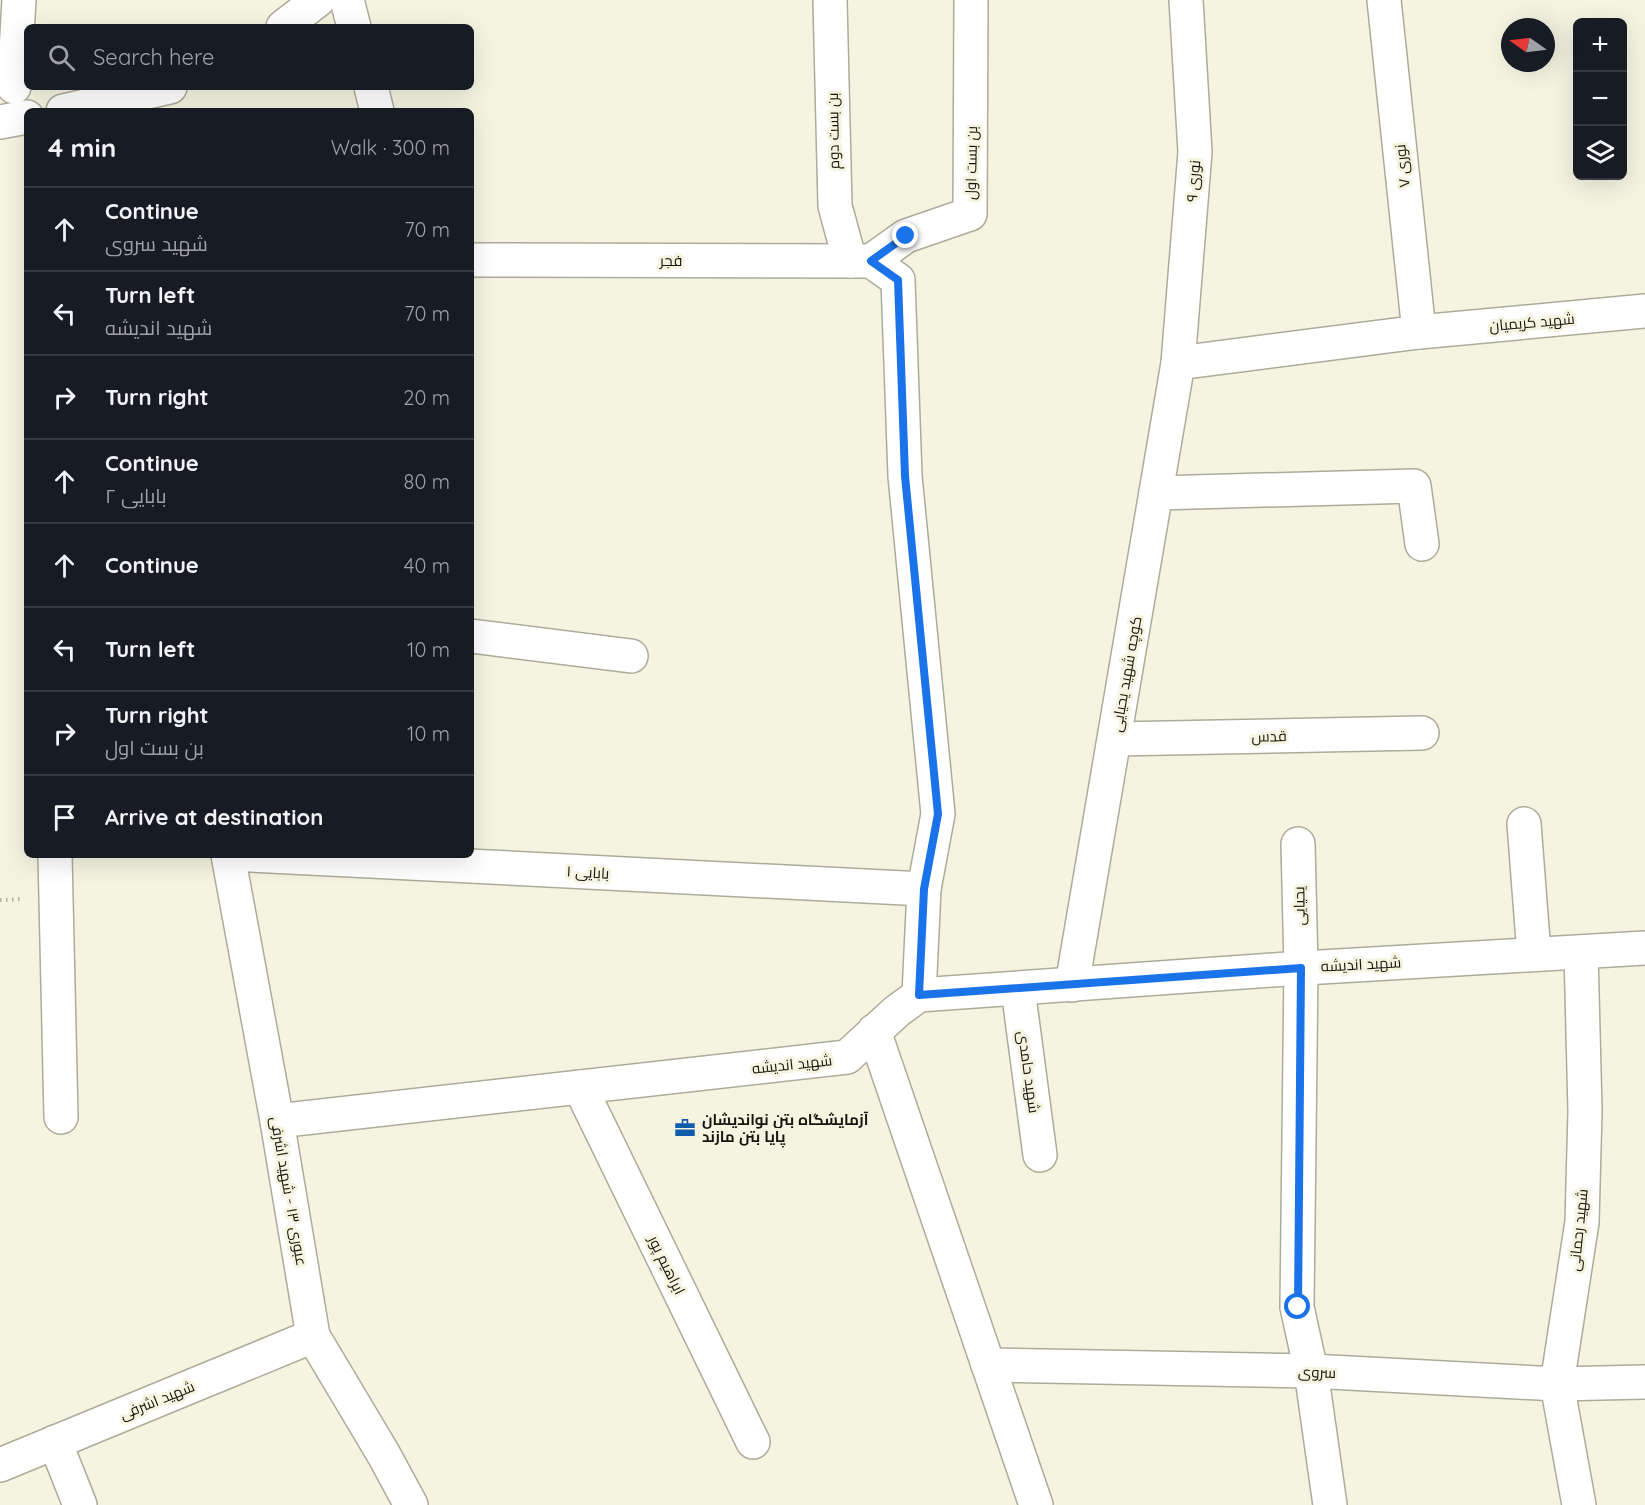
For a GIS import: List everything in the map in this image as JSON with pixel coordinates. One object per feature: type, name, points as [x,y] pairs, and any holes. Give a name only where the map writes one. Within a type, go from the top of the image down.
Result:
[{"type":"street","points":[[14,87],[19,0]]},
{"type":"street","points":[[287,24],[318,0]]},
{"type":"street","points":[[347,0],[353,24]]},
{"type":"street","name":"بن بست دوم","points":[[830,0],[835,206],[860,261]]},
{"type":"street","name":"بن بست اول","points":[[860,261],[906,236],[970,214],[971,0]]},
{"type":"street","name":"نوری ۹","points":[[1178,363],[1195,152],[1186,0]]},
{"type":"street","name":"نوری ۷","points":[[1384,0],[1419,332]]},
{"type":"street","points":[[81,108],[157,90]]},
{"type":"street","points":[[372,90],[376,108]]},
{"type":"street","points":[[0,122],[24,118]]},
{"type":"street","name":"فجر","points":[[474,260],[860,261]]},
{"type":"street","points":[[860,261],[898,280],[905,476],[938,814],[924,889],[919,995]]},
{"type":"street","name":"شهید کریمیان","points":[[1178,363],[1419,332],[1645,311]]},
{"type":"street","name":"کوچه شهید یحیایی","points":[[1072,986],[1178,363]]},
{"type":"street","points":[[1156,493],[1414,486],[1422,544]]},
{"type":"street","points":[[474,636],[631,656]]},
{"type":"street","name":"قدس","points":[[1115,738],[1422,733]]},
{"type":"street","points":[[1524,824],[1534,954]]},
{"type":"street","name":"یحیایی","points":[[1298,844],[1301,968],[1298,1307],[1311,1371],[1330,1505]]},
{"type":"street","points":[[55,858],[61,1117]]},
{"type":"street","name":"عبوری ۱۳ - شهید اشرفی","points":[[229,858],[277,1121],[313,1336],[402,1502]]},
{"type":"street","name":"بابایی ۱","points":[[310,858],[924,889]]},
{"type":"street","name":"شهید اندیشه","points":[[277,1121],[847,1057],[873,1031],[919,995],[1072,986],[1301,968],[1645,948]]},
{"type":"street","name":"شهید رحمانی","points":[[1579,1505],[1557,1384],[1582,1222],[1585,1111],[1581,952]]},
{"type":"street","name":"شهید حامدی","points":[[1018,989],[1040,1155]]},
{"type":"street","points":[[873,1031],[1036,1505]]},
{"type":"street","name":"ابراهیم پور","points":[[580,1087],[753,1442]]},
{"type":"street","name":"شهید اشرفی","points":[[0,1465],[313,1336]]},
{"type":"street","name":"سروی","points":[[988,1365],[1311,1371],[1557,1384],[1645,1382]]},
{"type":"street","points":[[55,1442],[80,1505]]},
{"type":"place","name":"آزمایشگاه بتن نواندیشان پایا بتن مازند","points":[[685,1128]]},
{"type":"route","points":[[906,236],[871,261],[898,280],[905,476],[938,814],[924,889],[919,995],[1072,986],[1301,968],[1298,1307]]}]
